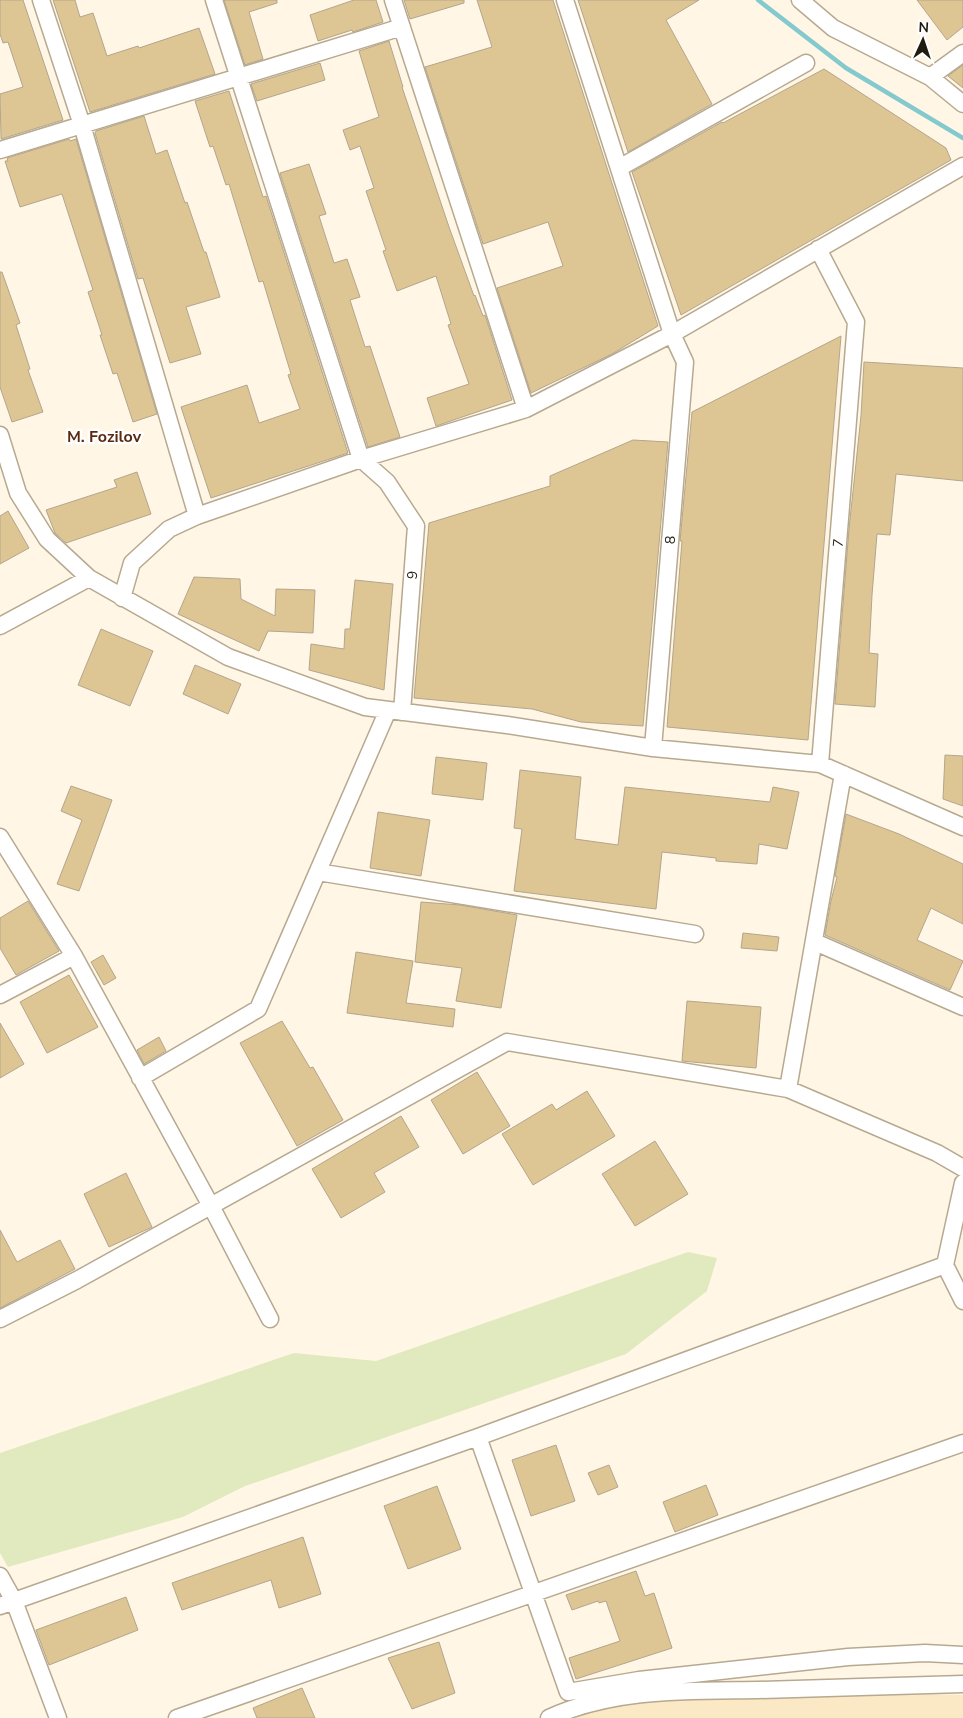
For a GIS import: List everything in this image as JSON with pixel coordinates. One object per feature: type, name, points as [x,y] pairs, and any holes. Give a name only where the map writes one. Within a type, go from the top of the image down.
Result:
[{"type":"street","points":[[41,0],[82,125],[198,516]]},
{"type":"street","points":[[214,0],[361,459]]},
{"type":"street","points":[[392,0],[526,409]]},
{"type":"street","name":"8","points":[[565,0],[672,334],[685,362],[653,748]]},
{"type":"street","points":[[800,0],[833,28],[930,77],[963,104]]},
{"type":"street","points":[[0,150],[402,27]]},
{"type":"street","points":[[930,77],[963,52]]},
{"type":"street","points":[[619,168],[806,62]]},
{"type":"street","points":[[122,598],[132,562],[169,529],[198,516],[361,459],[526,409],[672,334],[963,166]]},
{"type":"street","name":"7","points":[[818,249],[856,322],[820,764]]},
{"type":"street","points":[[0,436],[18,493],[47,539],[89,578],[228,657],[365,707],[507,725],[653,748],[820,764],[963,827]]},
{"type":"street","name":"9","points":[[140,1078],[258,1010],[318,872],[395,711],[416,526],[388,482],[361,459]]},
{"type":"street","points":[[0,626],[89,578]]},
{"type":"street","points":[[788,1088],[843,774]]},
{"type":"street","points":[[0,838],[74,956],[211,1206],[270,1319]]},
{"type":"street","points":[[318,872],[696,934]]},
{"type":"street","points":[[815,942],[963,1006]]},
{"type":"street","points":[[0,995],[74,956]]},
{"type":"street","points":[[0,1319],[77,1280],[507,1042],[788,1088],[937,1153],[963,1168]]},
{"type":"street","points":[[963,1183],[945,1265],[963,1301]]},
{"type":"street","points":[[7,1603],[478,1437],[945,1265]]},
{"type":"street","points":[[478,1437],[568,1692],[639,1680],[848,1657],[924,1653],[963,1655]]},
{"type":"street","points":[[177,1718],[963,1443]]},
{"type":"street","points":[[0,1576],[7,1603],[58,1718]]},
{"type":"street","points":[[549,1718],[569,1709],[622,1696],[678,1692],[963,1684]]},
{"type":"shaded area","points":[[678,1688],[963,1695],[963,1718],[539,1718],[584,1698]]},
{"type":"green space","points":[[688,1252],[717,1258],[707,1291],[626,1354],[245,1486],[183,1517],[8,1567],[0,1553],[0,1453],[294,1353],[376,1361]]},
{"type":"building","points":[[0,0],[23,0],[63,120],[1,139],[0,94],[23,87],[8,42],[3,43],[0,34]]},
{"type":"building","points":[[53,0],[75,0],[80,17],[93,13],[107,56],[138,46],[139,48],[199,28],[215,74],[90,112]]},
{"type":"building","points":[[224,0],[277,0],[277,3],[249,12],[263,59],[245,65]]},
{"type":"building","points":[[354,0],[376,0],[383,22],[318,41],[310,15]]},
{"type":"building","points":[[404,0],[464,0],[464,3],[410,19]]},
{"type":"building","points":[[477,0],[553,0],[658,326],[612,354],[531,393],[497,288],[563,266],[548,222],[483,244],[425,67],[492,47]]},
{"type":"building","points":[[578,0],[699,0],[666,20],[712,104],[628,152]]},
{"type":"building","points":[[917,0],[963,0],[963,27],[947,40]]},
{"type":"building","points":[[389,41],[402,87],[449,227],[474,296],[483,316],[485,315],[512,400],[436,426],[427,398],[469,384],[448,325],[451,324],[436,276],[397,291],[383,251],[386,250],[366,191],[374,188],[360,146],[350,150],[343,130],[379,117],[359,51]]},
{"type":"building","points":[[320,63],[325,80],[257,101],[251,84]]},
{"type":"building","points":[[963,65],[963,88],[948,76]]},
{"type":"building","points":[[824,69],[946,148],[951,160],[681,315],[632,172],[722,122]]},
{"type":"building","points":[[229,91],[263,197],[266,196],[348,453],[211,498],[181,407],[247,385],[259,423],[300,409],[288,375],[291,374],[263,281],[259,282],[229,184],[226,185],[213,146],[210,147],[195,101]]},
{"type":"building","points":[[144,116],[156,154],[167,150],[185,203],[187,202],[204,252],[206,252],[220,297],[186,307],[201,354],[170,363],[143,278],[138,279],[95,133],[96,131]]},
{"type":"building","points":[[69,139],[70,141],[76,139],[157,414],[133,422],[117,373],[113,374],[100,335],[102,335],[88,292],[93,290],[62,194],[20,207],[5,161],[8,161],[7,158]]},
{"type":"building","points":[[309,164],[326,214],[319,216],[334,263],[347,259],[360,297],[350,300],[365,347],[370,346],[400,437],[368,447],[280,173]]},
{"type":"building","points":[[0,272],[2,272],[20,323],[16,325],[30,369],[28,370],[43,412],[12,422],[0,387]]},
{"type":"building","points":[[841,336],[808,740],[667,727],[682,541],[680,541],[692,412]]},
{"type":"building","points":[[864,362],[963,368],[963,481],[896,474],[890,535],[877,534],[869,653],[878,654],[875,707],[835,704],[849,529],[861,416]]},
{"type":"building","points":[[633,440],[668,442],[643,726],[581,722],[532,709],[414,698],[429,523],[550,486],[550,476]]},
{"type":"building","points":[[137,472],[151,514],[66,543],[55,533],[46,510],[117,487],[114,480]]},
{"type":"building","points":[[8,511],[29,548],[0,564],[0,516]]},
{"type":"building","points":[[194,577],[240,579],[241,599],[275,616],[276,589],[315,590],[313,633],[268,631],[259,651],[178,614]]},
{"type":"building","points":[[355,580],[393,584],[384,690],[309,670],[311,644],[344,649],[345,629],[350,629]]},
{"type":"building","points":[[101,629],[153,651],[130,706],[78,685]]},
{"type":"building","points":[[195,665],[241,684],[228,714],[183,694]]},
{"type":"building","points":[[945,755],[963,756],[963,806],[943,799]]},
{"type":"building","points":[[436,757],[487,763],[483,800],[432,794]]},
{"type":"building","points":[[520,770],[581,777],[575,839],[618,845],[625,787],[770,802],[773,787],[799,792],[787,849],[759,844],[757,864],[716,861],[716,858],[662,852],[656,909],[514,891],[522,829],[514,828]]},
{"type":"building","points":[[71,786],[112,800],[79,891],[57,884],[82,820],[61,811]]},
{"type":"building","points":[[378,812],[430,820],[421,876],[370,868]]},
{"type":"building","points":[[846,814],[899,834],[963,864],[963,924],[931,908],[917,940],[963,961],[950,990],[825,935],[837,877],[835,876]]},
{"type":"building","points":[[28,901],[59,951],[16,975],[0,948],[0,918]]},
{"type":"building","points":[[421,902],[460,905],[517,915],[501,1008],[456,1001],[462,968],[415,962]]},
{"type":"building","points":[[743,933],[779,937],[777,951],[741,948]]},
{"type":"building","points":[[356,952],[413,961],[406,1003],[455,1009],[453,1027],[347,1013]]},
{"type":"building","points":[[103,955],[116,978],[104,985],[91,962]]},
{"type":"building","points":[[69,975],[98,1027],[47,1053],[20,1002]]},
{"type":"building","points":[[687,1001],[761,1007],[756,1068],[682,1061]]},
{"type":"building","points":[[282,1021],[310,1068],[313,1067],[343,1120],[297,1146],[240,1043]]},
{"type":"building","points":[[0,1023],[24,1064],[0,1078]]},
{"type":"building","points":[[159,1037],[166,1051],[144,1064],[137,1050]]},
{"type":"building","points":[[477,1072],[510,1126],[463,1154],[431,1100]]},
{"type":"building","points":[[587,1091],[615,1136],[533,1185],[502,1134],[552,1104],[556,1110]]},
{"type":"building","points":[[401,1116],[419,1147],[374,1173],[385,1192],[341,1218],[312,1169]]},
{"type":"building","points":[[655,1141],[688,1194],[635,1226],[602,1174]]},
{"type":"building","points":[[126,1173],[152,1227],[109,1247],[84,1194]]},
{"type":"building","points":[[0,1230],[17,1262],[60,1240],[75,1269],[0,1308]]},
{"type":"building","points":[[556,1445],[575,1501],[531,1516],[512,1460]]},
{"type":"building","points":[[609,1465],[618,1487],[598,1495],[588,1473]]},
{"type":"building","points":[[706,1485],[718,1515],[675,1532],[663,1502]]},
{"type":"building","points":[[437,1486],[461,1549],[408,1569],[384,1506]]},
{"type":"building","points":[[303,1537],[321,1594],[279,1608],[271,1580],[182,1610],[172,1583]]},
{"type":"building","points":[[636,1571],[645,1596],[654,1593],[672,1648],[576,1679],[569,1658],[620,1641],[606,1601],[599,1603],[598,1601],[572,1610],[566,1595]]},
{"type":"building","points":[[126,1597],[138,1630],[49,1665],[36,1630]]},
{"type":"building","points":[[439,1642],[455,1693],[412,1709],[388,1658]]},
{"type":"building","points":[[302,1688],[315,1718],[257,1718],[253,1708]]},
{"type":"waterway","points":[[758,0],[846,68],[963,138]]},
{"type":"district","name":"M. Fozilov","points":[[104,436]]}]
